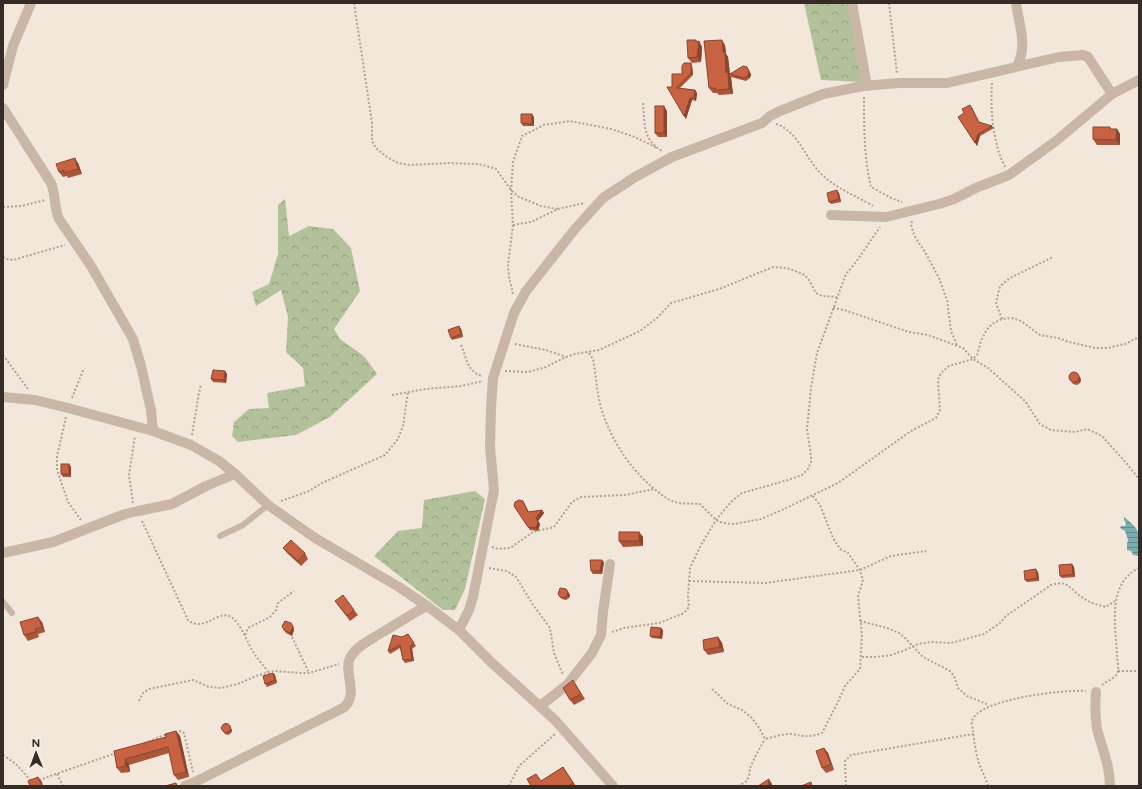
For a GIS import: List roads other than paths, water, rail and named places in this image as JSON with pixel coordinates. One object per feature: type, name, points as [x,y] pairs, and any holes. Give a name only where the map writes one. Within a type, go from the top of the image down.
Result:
[{"type":"street","points":[[3,85],[13,46],[31,3]]},
{"type":"street","points":[[852,3],[865,86]]},
{"type":"street","points":[[1016,3],[1023,41],[1022,56],[1017,66]]},
{"type":"street","points":[[459,630],[469,610],[484,544],[494,490],[490,446],[491,408],[495,374],[505,339],[514,313],[526,291],[603,198],[635,177],[672,157],[762,123],[770,116],[792,105],[824,94],[865,86],[898,83],[947,82],[1059,57],[1083,55],[1088,57],[1112,94]]},
{"type":"street","points":[[831,215],[886,217],[954,199],[978,187],[1009,175],[1056,140],[1112,94],[1139,80]]},
{"type":"street","points":[[3,108],[51,183],[54,191],[58,216],[91,266],[133,339],[151,410],[153,431]]},
{"type":"street","points":[[3,396],[35,400],[153,431],[191,445],[219,461],[268,505],[315,538],[399,587],[459,630],[562,728],[613,786]]},
{"type":"street","points":[[3,553],[52,542],[138,511],[172,504],[206,486],[235,474]]},
{"type":"street","points":[[540,706],[567,685],[592,653],[601,635],[610,564]]},
{"type":"street","points":[[185,786],[347,705],[350,697],[348,662],[353,653],[362,645],[402,619],[427,606]]},
{"type":"street","points":[[1096,692],[1096,722],[1109,772],[1110,786]]},
{"type":"lane","points":[[220,536],[243,524],[268,505]]},
{"type":"lane","points":[[3,602],[12,613]]},
{"type":"water","points":[[1124,517],[1137,530],[1139,538],[1139,556],[1133,555],[1131,551],[1127,550],[1128,540],[1125,531],[1120,528],[1121,526],[1125,526],[1126,523]]}]
